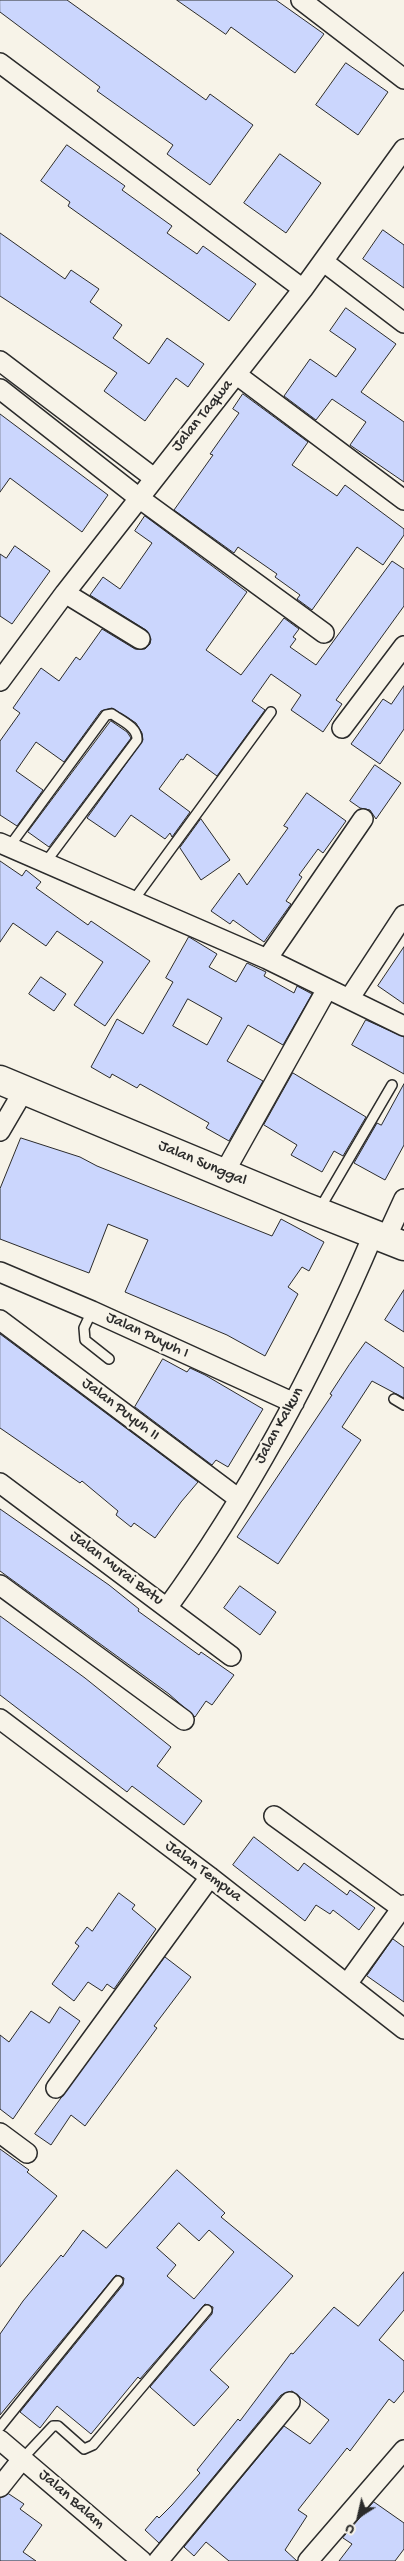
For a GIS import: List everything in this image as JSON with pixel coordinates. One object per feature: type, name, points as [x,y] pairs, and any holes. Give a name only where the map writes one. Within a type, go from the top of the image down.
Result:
[{"type":"main road","name":"Jalan Sunggal","points":[[12,1085],[318,1212],[388,1239]]},
{"type":"street","points":[[301,0],[404,79]]},
{"type":"street","points":[[0,63],[303,289]]},
{"type":"street","name":"Jalan Taqwa","points":[[0,681],[6,660],[65,593],[237,375],[324,262],[404,149]]},
{"type":"street","points":[[324,262],[404,323]]},
{"type":"street","points":[[0,361],[154,478]]},
{"type":"street","points":[[237,375],[404,500]]},
{"type":"street","points":[[0,389],[139,498],[324,633]]},
{"type":"street","points":[[65,593],[140,639]]},
{"type":"street","points":[[342,728],[404,646]]},
{"type":"street","points":[[267,959],[363,819]]},
{"type":"street","points":[[5,845],[267,959],[404,1026]]},
{"type":"street","points":[[349,999],[404,915]]},
{"type":"street","points":[[224,1173],[328,989]]},
{"type":"street","points":[[0,1131],[12,1085]]},
{"type":"street","name":"Jalan Kalkun","points":[[167,1608],[239,1499],[294,1403],[351,1288],[388,1239],[404,1199]]},
{"type":"street","name":"Jalan Puyuh I","points":[[0,1272],[92,1311],[294,1403]]},
{"type":"street","name":"Jalan Puyuh II","points":[[0,1320],[239,1499]]},
{"type":"street","name":"Jalan Murai Batu","points":[[0,1483],[232,1656]]},
{"type":"street","points":[[0,1586],[184,1720]]},
{"type":"street","name":"Jalan Tempua","points":[[0,1719],[210,1877],[404,2029]]},
{"type":"street","points":[[274,1816],[403,1908],[347,1984]]},
{"type":"street","points":[[56,2088],[210,1877]]},
{"type":"street","points":[[0,2133],[27,2153]]},
{"type":"street","points":[[158,2561],[290,2402]]},
{"type":"street","name":"Jalan Balam","points":[[0,2440],[142,2561]]},
{"type":"street","points":[[308,2561],[404,2450]]},
{"type":"street","points":[[0,2487],[23,2458]]},
{"type":"lane","points":[[133,901],[271,712]]},
{"type":"lane","points":[[5,845],[106,715],[112,714],[135,731],[137,740],[45,863]]},
{"type":"lane","points":[[318,1212],[392,1085]]},
{"type":"lane","points":[[92,1311],[84,1328],[85,1340],[110,1359]]},
{"type":"lane","points":[[394,1399],[404,1405]]},
{"type":"lane","points":[[0,2427],[118,2281]]},
{"type":"lane","points":[[23,2458],[53,2426],[58,2426],[84,2448],[93,2444],[207,2310]]},
{"type":"building","points":[[0,0],[67,0],[206,100],[210,94],[253,125],[210,185],[167,154],[173,145],[97,91],[100,87],[0,12]]},
{"type":"building","points":[[177,0],[276,0],[324,34],[295,73],[231,27],[226,34]]},
{"type":"building","points":[[346,63],[388,92],[358,135],[316,105]]},
{"type":"building","points":[[67,145],[125,186],[122,190],[172,226],[167,233],[197,254],[203,246],[256,284],[229,321],[68,206],[70,202],[41,181]]},
{"type":"building","points":[[280,154],[321,183],[286,233],[244,203]]},
{"type":"building","points":[[383,230],[404,245],[404,288],[363,259]]},
{"type":"building","points":[[0,233],[65,279],[71,270],[99,289],[90,302],[122,325],[113,338],[149,364],[167,338],[204,364],[188,387],[176,378],[145,421],[104,391],[117,373],[0,296]]},
{"type":"building","points":[[346,308],[396,344],[361,392],[404,422],[404,482],[350,445],[366,422],[332,399],[316,420],[284,396],[310,359],[336,377],[356,349],[330,331]]},
{"type":"building","points":[[243,394],[308,442],[292,465],[337,496],[345,485],[404,529],[404,535],[383,565],[357,547],[312,610],[297,599],[300,595],[275,577],[277,574],[238,547],[234,553],[174,510],[213,455],[210,454],[239,413],[233,409]]},
{"type":"building","points":[[0,414],[108,495],[82,532],[10,478],[0,492]]},
{"type":"building","points":[[145,516],[247,592],[206,650],[241,675],[284,618],[299,629],[293,637],[296,639],[290,647],[316,665],[392,561],[404,569],[404,606],[336,700],[342,704],[323,732],[291,710],[301,695],[271,674],[252,701],[265,710],[217,776],[187,754],[183,760],[181,759],[159,789],[190,812],[172,837],[170,833],[165,839],[131,815],[115,837],[87,818],[143,740],[142,733],[136,723],[112,708],[101,711],[64,762],[36,742],[16,771],[43,790],[17,826],[0,815],[0,741],[20,713],[13,708],[41,668],[59,681],[76,657],[80,660],[102,629],[135,649],[145,649],[150,644],[151,639],[146,630],[90,595],[103,577],[120,589],[152,543],[135,531]]},
{"type":"building","points":[[15,546],[50,571],[12,624],[0,616],[0,554],[6,558]]},
{"type":"building","points":[[404,686],[404,729],[380,764],[351,744],[383,699],[391,704]]},
{"type":"building","points":[[111,721],[127,732],[131,738],[49,847],[28,832]]},
{"type":"building","points":[[375,765],[401,783],[376,819],[370,810],[360,808],[350,801]]},
{"type":"building","points":[[307,793],[346,821],[323,853],[318,849],[299,875],[302,877],[286,901],[291,904],[264,942],[233,920],[230,924],[211,911],[239,873],[247,885],[288,828],[284,826]]},
{"type":"building","points":[[201,819],[230,860],[201,880],[180,848]]},
{"type":"building","points":[[0,861],[22,876],[26,870],[41,882],[36,888],[88,925],[91,921],[150,961],[105,1026],[74,1005],[103,962],[57,931],[46,946],[13,923],[0,942]]},
{"type":"building","points":[[189,937],[217,954],[209,967],[236,982],[247,963],[266,972],[264,976],[294,993],[297,986],[312,994],[283,1045],[248,1025],[227,1061],[263,1081],[229,1141],[206,1128],[209,1123],[140,1084],[137,1088],[112,1074],[110,1078],[91,1067],[117,1019],[143,1034],[173,982],[166,978]],"holes":[[[188,999],[222,1018],[207,1045],[173,1026]]]},
{"type":"building","points":[[404,947],[404,1004],[378,986]]},
{"type":"building","points":[[41,977],[66,994],[54,1011],[29,994]]},
{"type":"building","points":[[366,1020],[404,1037],[404,1074],[352,1045]]},
{"type":"building","points":[[293,1073],[366,1117],[343,1156],[334,1151],[322,1172],[291,1155],[297,1145],[264,1125]]},
{"type":"building","points":[[404,1084],[404,1145],[385,1180],[354,1163],[377,1123],[381,1125]]},
{"type":"building","points":[[21,1138],[80,1157],[97,1166],[272,1236],[281,1219],[324,1242],[309,1271],[302,1267],[288,1287],[298,1294],[265,1356],[227,1335],[125,1292],[148,1240],[108,1224],[89,1273],[0,1239],[0,1189]]},
{"type":"building","points":[[404,1290],[404,1332],[385,1320]]},
{"type":"building","points":[[0,1334],[198,1482],[155,1538],[134,1523],[131,1527],[116,1515],[118,1511],[82,1481],[80,1483],[0,1428]]},
{"type":"building","points":[[366,1342],[404,1368],[404,1398],[372,1381],[342,1427],[361,1440],[278,1564],[237,1537]]},
{"type":"building","points":[[163,1359],[187,1372],[190,1368],[205,1375],[263,1409],[228,1467],[216,1460],[212,1465],[135,1407]]},
{"type":"building","points":[[0,1509],[109,1585],[139,1609],[138,1611],[199,1655],[201,1652],[234,1675],[212,1705],[206,1701],[195,1717],[169,1694],[0,1571]]},
{"type":"building","points":[[240,1586],[276,1612],[260,1635],[224,1608]]},
{"type":"building","points":[[0,1616],[85,1678],[171,1747],[157,1766],[202,1801],[184,1825],[132,1786],[127,1792],[0,1695]]},
{"type":"building","points":[[254,1837],[298,1871],[304,1863],[347,1895],[350,1890],[375,1908],[359,1930],[333,1910],[330,1914],[316,1905],[305,1921],[233,1865]]},
{"type":"building","points":[[119,1893],[135,1905],[132,1909],[156,1929],[114,1989],[107,1984],[102,1991],[88,1982],[74,2001],[52,1984],[79,1946],[75,1943],[87,1927],[92,1931]]},
{"type":"building","points":[[393,1939],[404,1947],[404,2002],[367,1976]]},
{"type":"building","points":[[165,1957],[191,1977],[154,2026],[157,2028],[85,2126],[71,2115],[51,2145],[35,2134]]},
{"type":"building","points":[[60,2007],[80,2021],[13,2119],[0,2109],[0,2035],[9,2042],[31,2011],[49,2023]]},
{"type":"building","points":[[0,2149],[29,2170],[27,2172],[57,2196],[0,2267]]},
{"type":"building","points":[[177,2170],[225,2213],[221,2217],[293,2276],[210,2370],[229,2387],[194,2426],[150,2387],[212,2314],[213,2307],[205,2304],[140,2379],[138,2377],[91,2434],[57,2406],[40,2428],[20,2412],[123,2285],[124,2278],[116,2275],[0,2415],[0,2334],[23,2301],[61,2255],[63,2257],[83,2230],[106,2248]],"holes":[[[179,2223],[199,2241],[209,2230],[234,2252],[194,2299],[167,2276],[176,2265],[157,2248]]]},
{"type":"building","points":[[404,2272],[404,2310],[379,2340],[404,2361],[404,2391],[394,2403],[389,2399],[350,2451],[347,2448],[298,2510],[307,2516],[285,2550],[297,2561],[229,2561],[206,2542],[194,2556],[184,2547],[284,2426],[310,2444],[329,2420],[292,2391],[281,2395],[159,2543],[145,2530],[157,2516],[159,2518],[172,2505],[200,2473],[197,2470],[238,2419],[240,2421],[291,2353],[293,2354],[334,2307],[358,2326]]},
{"type":"building","points":[[9,2494],[24,2504],[20,2509],[42,2525],[23,2552],[36,2561],[0,2561],[0,2498]]},
{"type":"building","points":[[374,2502],[404,2523],[404,2549],[395,2561],[339,2561],[352,2544],[343,2538]]}]
